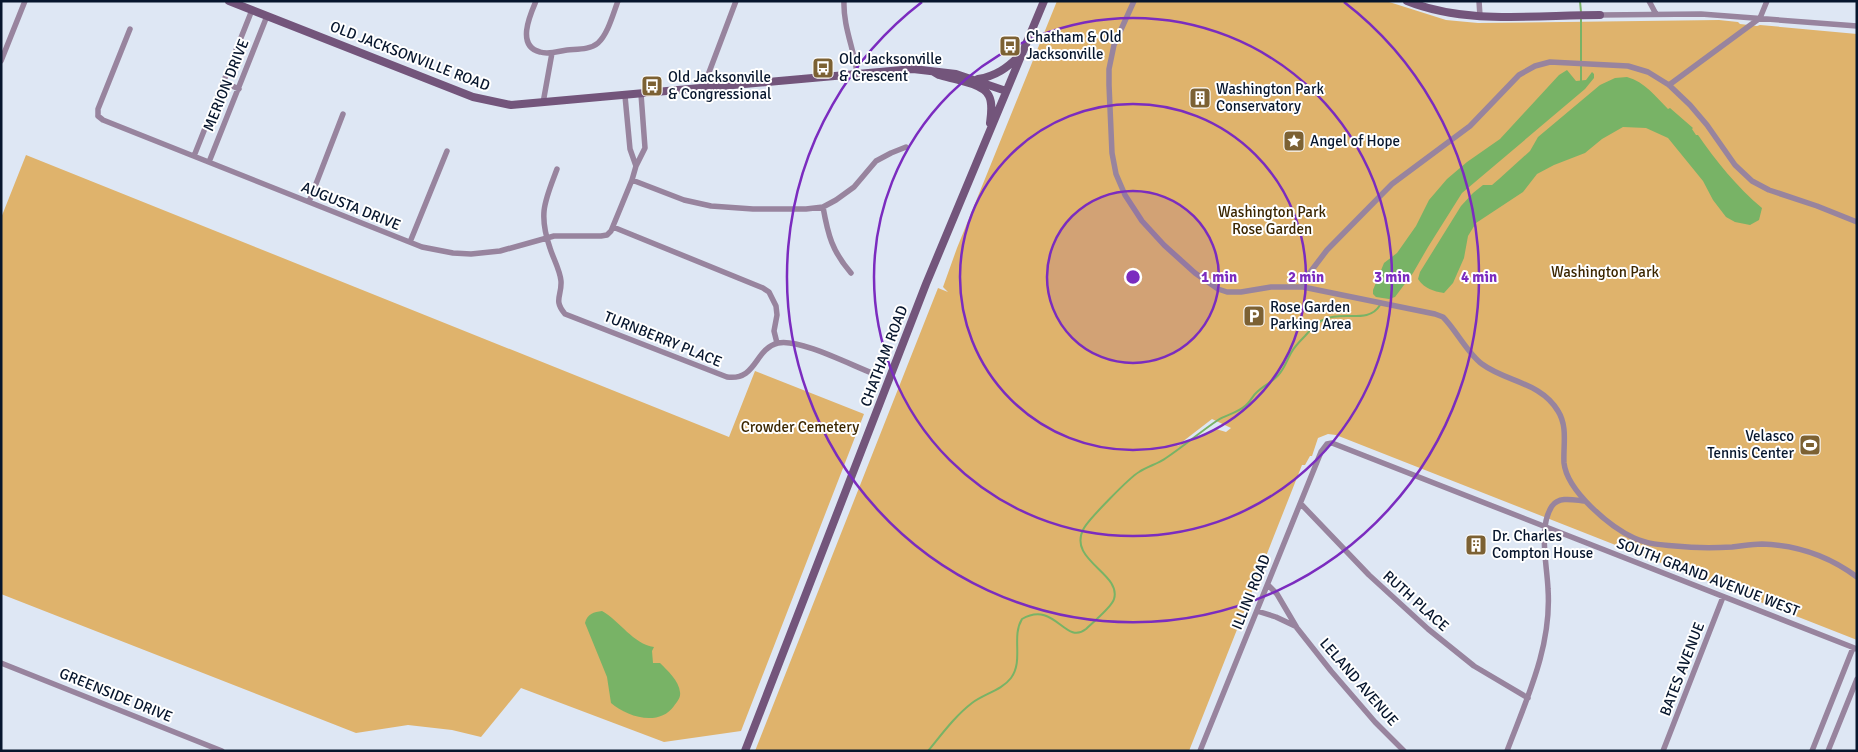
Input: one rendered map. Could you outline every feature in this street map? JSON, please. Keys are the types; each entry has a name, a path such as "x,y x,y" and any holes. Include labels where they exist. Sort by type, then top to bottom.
{"street":[{"path":"1,61 3,49 25,1"},
{"name":"OLD JACKSONVILLE ROAD","path":"229,1 473,97 512,105 913,69 946,71 975,79 1006,91"},
{"path":"536,1 527,26 528,42 532,48 540,52 552,53 594,46 598,43 603,37 618,1"},
{"path":"709,88 708,76 736,1"},
{"path":"844,1 846,28 857,73"},
{"name":"CHATHAM ROAD","path":"745,751 926,284 1044,1"},
{"path":"1134,1 1114,44 1109,69 1108,85 1112,153 1116,174 1125,195 1142,221 1164,245 1195,273 1218,289 1227,292 1241,292 1270,287 1303,287 1443,317 1479,362 1492,370 1532,386 1551,401 1558,412 1564,429 1564,464 1574,488 1584,501 1621,531 1642,541 1687,547 1761,544 1788,547 1827,558 1857,578"},
{"path":"1407,1 1441,12 1480,16 1701,14 1857,26"},
{"path":"1479,1 1480,16"},
{"path":"1649,1 1656,14"},
{"path":"1669,85 1760,18 1768,1"},
{"name":"MERION DRIVE","path":"194,156 252,10"},
{"name":"MERION DRIVE","path":"209,162 267,16"},
{"name":"AUGUSTA DRIVE","path":"130,29 95,117 410,242 436,250 471,254 500,251 547,238 566,235 607,235 613,227"},
{"path":"975,79 997,74 1022,52"},
{"path":"543,103 552,53"},
{"path":"1303,287 1308,275 1317,262 1378,197 1392,184 1470,126 1519,75 1542,64 1576,63 1634,67 1648,72 1669,85 1701,117 1735,165 1752,180 1769,190 1857,222"},
{"path":"931,70 939,75 975,85 986,92 990,99 990,131"},
{"path":"223,82 238,89"},
{"path":"641,94 645,148 636,166 613,227 763,288 769,292 776,306 777,315 774,331 777,343 801,344 872,373"},
{"path":"625,96 630,149 636,166"},
{"path":"309,202 343,114"},
{"path":"632,180 684,200 711,206 761,209 823,207 846,194 876,162 906,147"},
{"path":"410,242 446,151"},
{"name":"TURNBERRY PLACE","path":"557,169 544,203 543,214 547,238 561,280 559,305 565,314 727,377 736,378 744,375 752,369 765,350 777,343"},
{"path":"823,207 828,235 833,249 851,273"},
{"name":"ILLINI ROAD","path":"1200,751 1321,452 1327,444"},
{"name":"SOUTH GRAND AVENUE WEST","path":"1327,444 1341,445 1855,648"},
{"path":"1507,751 1528,698 1542,654 1548,615 1544,526 1553,504 1567,499 1584,501"},
{"name":"RUTH PLACE","path":"1301,504 1368,575 1428,629 1474,666 1528,698"},
{"name":"LELAND AVENUE","path":"1268,585 1277,594 1297,628 1354,699 1401,750"},
{"name":"BATES AVENUE","path":"1663,751 1723,597"},
{"path":"1257,611 1276,617 1297,628"},
{"path":"1812,751 1855,648"},
{"name":"GREENSIDE DRIVE","path":"1,663 222,751"},
{"path":"1828,751 1857,679"}],"green space":[{"name":"Washington Park","path":"1057,1 1386,1 1446,20 1478,23 1719,20 1757,26 1857,34 1857,640 1336,435 1328,434 1318,438 1312,456 1310,456 1305,465 1302,465 1189,751 755,751 938,288 948,292 943,287","holes":["1212,419 1231,428 1226,432 1216,429 1177,446"]},
{"name":"Crowder Cemetery","path":"26,155 729,437 755,371 864,414 741,731 664,742 521,688 481,737 452,730 408,725 356,733 1,594 1,218"}],"shaded area":[{"path":"1567,70 1576,81 1586,80 1592,72 1594,78 1585,89 1462,193 1413,273 1395,297 1389,299 1376,297 1373,294 1373,290 1384,263 1397,253 1416,226 1429,200 1447,179 1467,162 1500,139 1559,75"},
{"path":"1627,77 1639,82 1668,109 1670,108 1693,128 1696,135 1698,135 1727,173 1762,208 1759,220 1750,225 1735,222 1726,217 1713,200 1703,181 1668,138 1646,128 1623,127 1602,139 1585,153 1537,174 1523,192 1476,223 1468,236 1464,258 1453,283 1444,293 1423,285 1418,279 1420,272 1461,206 1473,193 1483,185 1492,185 1530,151 1538,137 1600,85 1615,78"},
{"path":"602,611 640,642 654,647 652,651 653,663 660,663 669,672 680,692 678,700 668,712 652,718 643,718 625,712 611,703 607,677 585,623 587,617 591,614"}],"waterway":[{"path":"1580,1 1581,12"},
{"path":"1581,16 1581,82"},
{"path":"928,751 966,708 1003,686 1011,678 1017,664 1017,633 1022,619 1033,615 1043,615 1072,632 1079,633 1086,629 1113,602 1114,590 1110,581 1088,558 1082,549 1080,539 1084,528 1101,507 1139,472 1163,460 1218,420 1247,405 1257,392 1278,376 1295,346 1319,322 1332,317 1363,316 1375,311 1380,305"}],"place":[{"name":"Chatham & Old Jacksonville","path":"1010,46"},
{"name":"Old Jacksonville & Crescent","path":"823,68"},
{"name":"Old Jacksonville & Congressional","path":"652,86"},
{"name":"Washington Park Conservatory","path":"1200,98"},
{"name":"Angel of Hope","path":"1294,141"},
{"name":"Rose Garden Parking Area","path":"1254,316"},
{"name":"Velasco Tennis Center","path":"1810,445"},
{"name":"Dr. Charles Compton House","path":"1476,545"}],"park label":[{"name":"Washington Park Rose Garden","path":"1272,220"}]}
